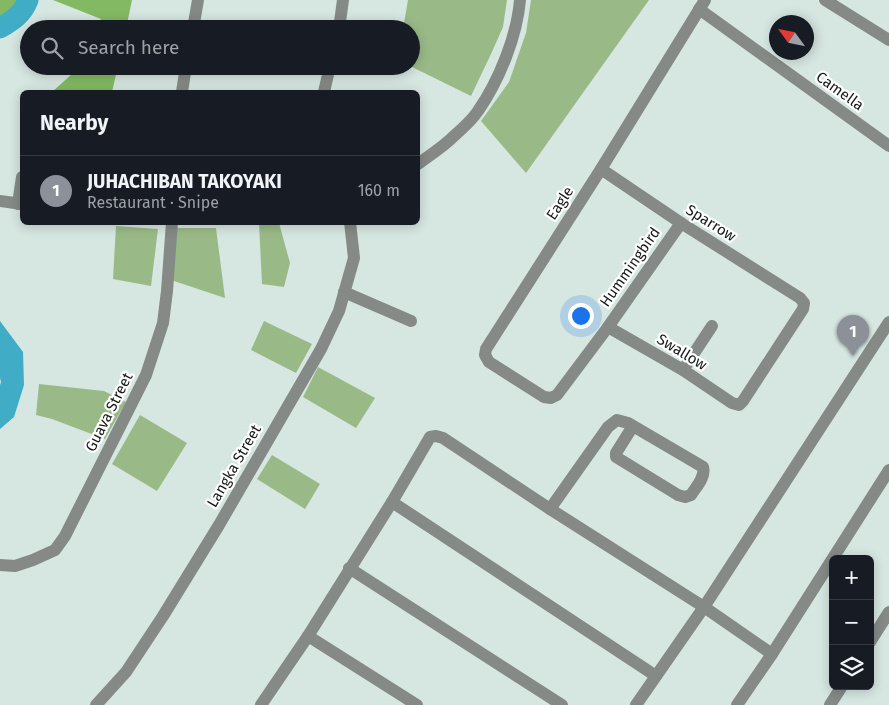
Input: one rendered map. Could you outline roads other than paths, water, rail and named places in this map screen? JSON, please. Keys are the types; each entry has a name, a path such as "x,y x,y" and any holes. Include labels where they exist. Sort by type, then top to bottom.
{"street":[{"path":"195,20 198,0"},
{"path":"340,20 343,0"},
{"path":"420,162 454,137 477,112 491,88 508,50 519,15 520,0"},
{"path":"825,0 889,40"},
{"name":"Camella","path":"702,4 889,146"},
{"name":"Eagle","path":"551,398 544,397 489,362 485,355 486,349 601,169 702,4"},
{"path":"182,90 185,75"},
{"path":"324,90 328,75"},
{"name":"Sparrow","path":"601,169 681,223 800,298 804,303 803,309 743,401 738,405"},
{"path":"0,201 20,204"},
{"name":"Hummingbird","path":"551,398 557,395 608,327 681,223"},
{"name":"Guava Street","path":"0,565 15,566 55,550 65,536 142,384 163,324 172,225"},
{"name":"Langka Street","path":"96,705 126,672 163,616 220,525 321,349 339,311 354,258 350,225"},
{"path":"344,292 411,321"},
{"path":"636,705 704,607 889,322"},
{"path":"683,370 712,326"},
{"name":"Swallow","path":"608,327 683,370 732,403 738,405"},
{"path":"550,509 610,424 617,420 628,423 703,467 702,477 691,495 678,494 616,457 616,453 633,426"},
{"path":"267,703 349,568 392,502 430,437 436,436 443,438 704,607 772,654"},
{"path":"737,705 772,654 889,470"},
{"path":"392,502 656,676"},
{"path":"349,568 562,705"},
{"path":"874,636 889,612"},
{"path":"308,636 417,705"},
{"path":"830,705 839,690"}],"water":[{"path":"0,321 23,352 24,385 14,417 0,429 1,382"}],"waterway":[{"path":"0,28 13,20 28,0"}],"place":[{"name":"JUHACHIBAN TAKOYAKI","path":"853,356"}]}
